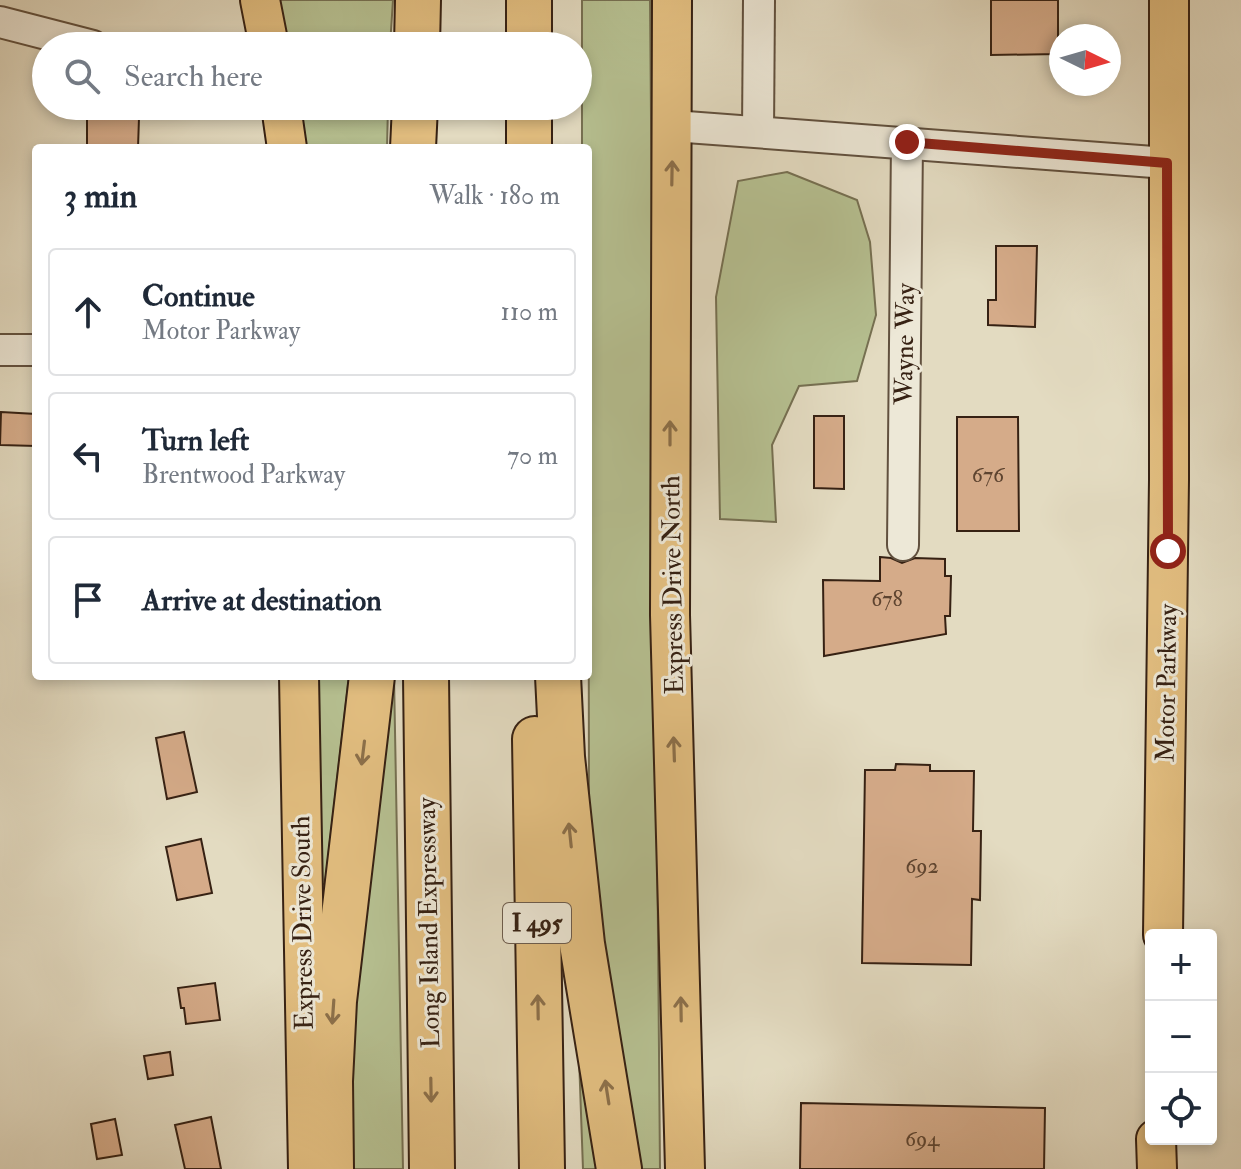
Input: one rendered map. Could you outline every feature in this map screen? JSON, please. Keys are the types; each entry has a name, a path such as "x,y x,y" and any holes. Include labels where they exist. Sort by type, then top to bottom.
{"highway":[{"path":"419,32 420,0"},
{"path":"529,0 529,32"},
{"path":"413,144 414,120"},
{"path":"422,120 422,144"},
{"path":"529,120 529,144"},
{"path":"331,1169 330,1081 334,1001 372,680"},
{"name":"Long Island Expressway","path":"426,680 432,1169"},
{"name":"I 495","path":"534,680 542,1169"},
{"path":"558,680 562,757 582,944 619,1169"}],"main road":[{"path":"260,0 266,32"},
{"name":"Express Drive North","path":"672,0 670,615 685,1169"},
{"name":"Motor Parkway","path":"1163,929 1169,451 1169,0"},
{"path":"283,120 286,144"},
{"name":"Express Drive South","path":"299,680 308,1169"},
{"path":"1156,1145 1157,1169"}],"street":[{"path":"758,132 759,0"},
{"path":"0,22 39,32"},
{"path":"673,126 1167,163"},
{"name":"Wayne Way","path":"903,545 907,142"},
{"path":"0,350 32,350"}],"green space":[{"path":"271,0 393,0 391,32 277,32"},
{"path":"582,0 650,0 660,1169 637,1169 599,928 589,813 589,680 592,680 592,144 582,144 582,120 592,120 592,32 582,32"},
{"path":"293,120 388,120 387,144 296,144"},
{"path":"787,172 857,200 870,242 876,315 857,381 799,386 772,445 776,522 720,519 716,297 738,181"},
{"path":"310,680 349,680 325,884 312,884"},
{"path":"388,680 394,680 403,1169 339,1169"},
{"path":"576,973 608,1169 583,1169"}],"building":[{"path":"991,0 1058,0 1058,24 1049,24 1049,54 991,55"},
{"path":"87,120 139,120 138,144 87,144"},
{"path":"996,246 1037,246 1035,327 988,325 988,300 996,300"},
{"path":"1,412 32,414 32,446 0,445"},
{"path":"814,416 844,416 844,489 814,488"},
{"path":"957,417 1018,417 1019,531 957,531"},
{"path":"880,557 902,563 915,558 945,559 945,576 951,576 950,616 945,616 946,634 824,656 823,580 880,581"},
{"path":"184,732 197,792 167,799 156,738"},
{"path":"896,764 930,765 930,771 974,771 973,831 981,831 980,900 972,899 971,965 862,963 865,770 895,770"},
{"path":"201,839 212,893 177,900 166,847"},
{"path":"215,983 220,1020 186,1024 178,988"},
{"path":"170,1052 173,1075 148,1079 144,1056"},
{"path":"801,1103 1045,1108 1044,1169 800,1169"},
{"path":"211,1117 221,1169 185,1169 175,1125"},
{"path":"115,1119 122,1155 97,1159 91,1124"}],"route":[{"path":"907,142 1167,163 1168,551"}]}
